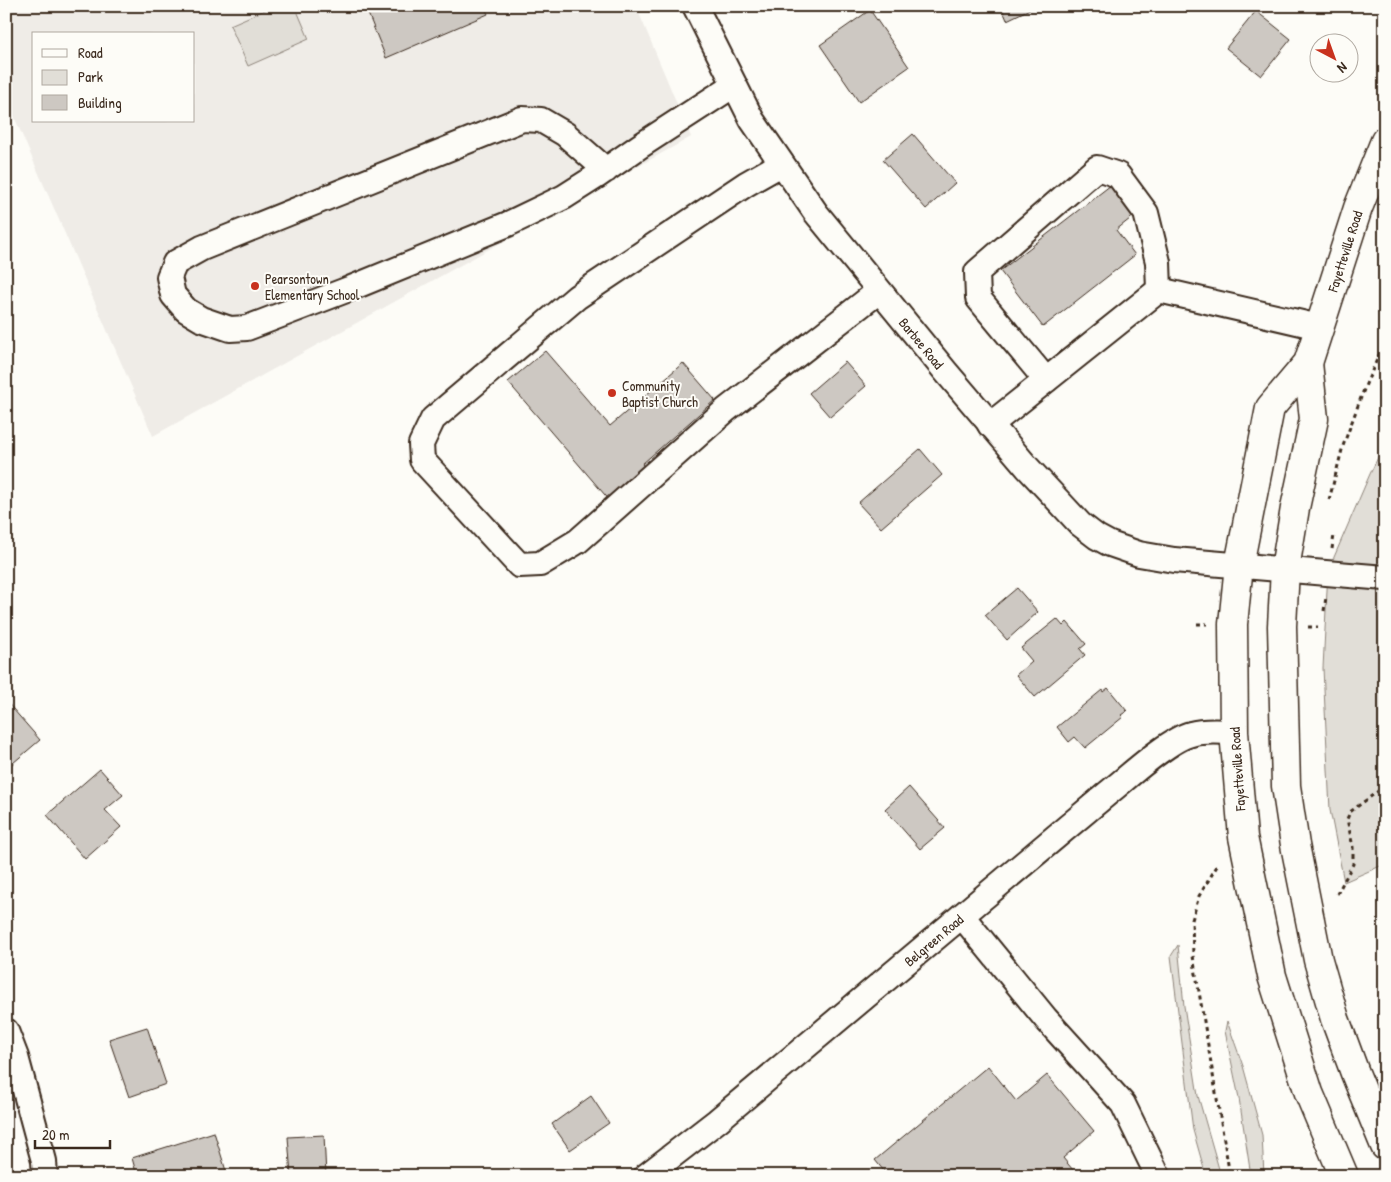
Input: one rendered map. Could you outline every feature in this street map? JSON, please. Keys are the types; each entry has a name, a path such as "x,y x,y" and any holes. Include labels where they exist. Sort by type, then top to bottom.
{"main road":[{"name":"Fayetteville Road","path":"1385,141 1358,208 1308,363 1314,420 1295,508 1285,569 1282,626 1286,786 1295,845 1318,960 1335,1019 1385,1146"},
{"name":"Fayetteville Road","path":"1308,363 1270,408 1239,565 1233,624 1234,732 1243,837 1272,976 1309,1093 1344,1176"}],"street":[{"name":"Barbee Road","path":"695,6 752,120 816,213 990,424 1066,510 1097,537 1110,544 1139,554 1174,560 1385,578"},
{"path":"606,170 565,134 541,120 522,119 202,248 175,263 169,277 173,295 186,310 201,319 230,329 247,328 349,289 508,224 564,197 606,170 687,115 734,85"},
{"path":"781,164 746,184 577,297 433,419 420,444 422,460 519,565 540,564 578,540 726,410 879,291"},
{"path":"1046,380 978,298 977,272 1097,168 1118,175 1146,213 1158,262 1158,290"},
{"path":"1158,290 1319,327"},
{"path":"990,424 1158,290"},
{"name":"Belgreen Road","path":"646,1176 718,1121 1108,793 1173,743 1190,734 1234,732"},
{"path":"962,916 1046,1019 1123,1104 1158,1176"},
{"path":"6,1031 16,1057 44,1161 46,1176"}],"path":[{"path":"1330,500 1343,446 1366,384 1385,342"},
{"path":"1337,894 1352,864 1353,847 1347,819 1350,812 1385,786"},
{"path":"1216,866 1199,896 1192,920 1193,956 1230,1176"}],"shaded area":[{"name":"Pearsontown Elementary School","path":"6,6 636,6 691,137 153,436 6,98"}],"green space":[{"path":"274,6 295,6 309,39 248,66 230,25"},
{"path":"1385,443 1385,864 1344,882 1330,810 1323,668 1328,571"},
{"path":"1178,945 1184,1006 1198,1096 1221,1176 1206,1176 1193,1130 1171,956"},
{"path":"1227,1021 1243,1066 1262,1135 1264,1176 1251,1176 1239,1098 1225,1031"}],"building":[{"path":"365,6 484,6 488,14 386,58"},
{"path":"1001,6 1036,6 1007,20"},
{"path":"870,10 909,67 859,102 820,45"},
{"path":"1256,11 1291,39 1261,76 1226,48"},
{"path":"913,134 955,183 926,209 883,160"},
{"path":"1111,185 1135,215 1116,230 1135,255 1043,327 1000,271"},
{"path":"545,351 610,426 683,363 715,400 642,464 648,471 611,502 508,382"},
{"path":"845,362 866,386 830,417 809,393"},
{"path":"920,449 942,475 881,528 858,503"},
{"path":"1017,588 1038,612 1007,640 985,615"},
{"path":"1057,619 1063,626 1067,622 1086,644 1080,649 1085,655 1035,697 1016,675 1032,661 1021,648"},
{"path":"1108,688 1127,711 1121,715 1123,717 1085,748 1075,737 1069,742 1057,727 1102,690 1103,692"},
{"path":"6,701 40,740 6,769"},
{"path":"100,769 123,795 105,810 121,827 85,859 47,815"},
{"path":"909,787 945,828 920,849 885,809"},
{"path":"147,1027 166,1084 129,1097 109,1039"},
{"path":"988,1066 1016,1101 1047,1075 1094,1131 1063,1158 1078,1176 888,1176 875,1160"},
{"path":"591,1096 609,1123 570,1150 552,1124"},
{"path":"214,1132 226,1171 211,1176 137,1176 132,1158"},
{"path":"324,1135 326,1176 291,1176 288,1137"}],"place":[{"name":"Pearsontown Elementary School","path":"255,286"},
{"name":"Community Baptist Church","path":"612,393"}]}
